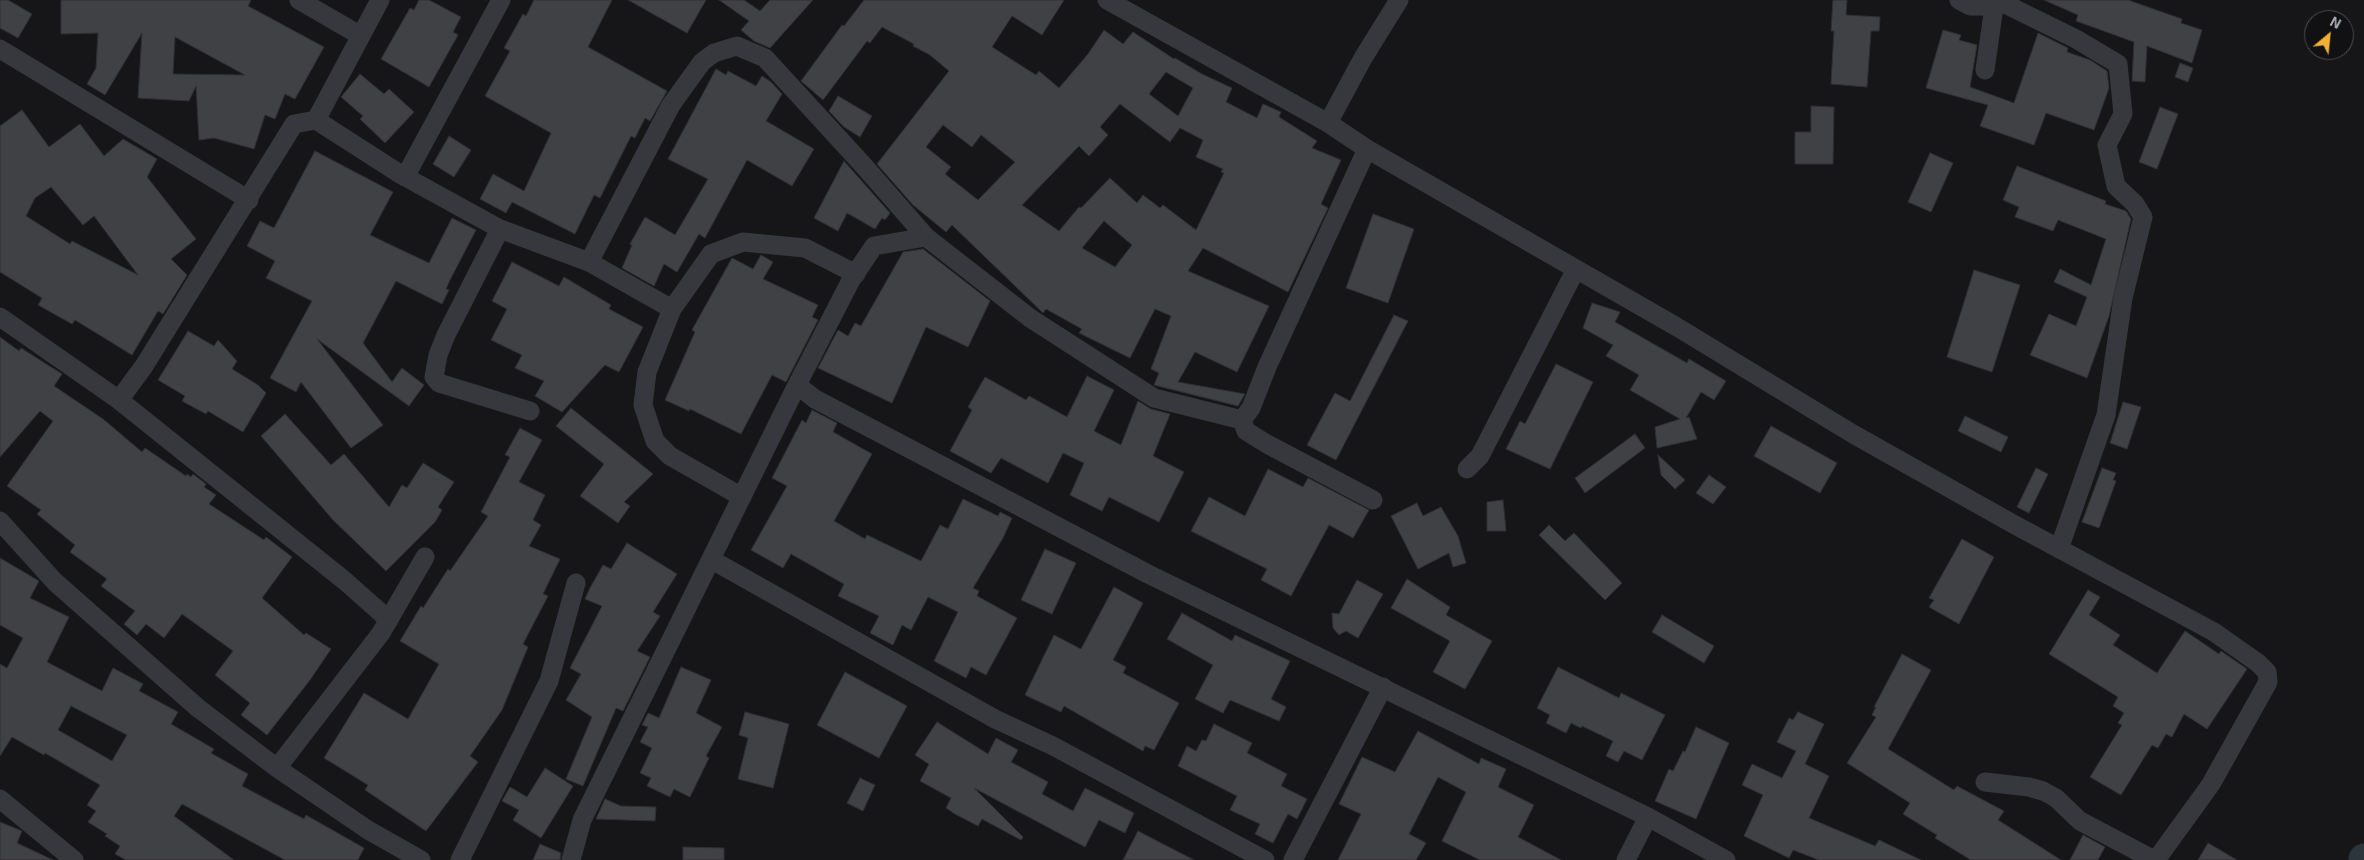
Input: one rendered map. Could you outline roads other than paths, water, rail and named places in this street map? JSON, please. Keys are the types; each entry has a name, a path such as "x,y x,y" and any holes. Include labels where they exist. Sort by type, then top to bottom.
{"street":[{"path":"299,0 361,36"},
{"path":"316,120 380,0"},
{"path":"405,177 501,0"},
{"path":"1107,0 1328,123 1367,149 1576,269 1853,434 2214,632 2258,663 2269,676 2211,784 2155,860 2080,821 2056,798 2043,791 2029,787 1985,782"},
{"path":"1328,123 1363,58 1399,0"},
{"path":"1959,0 1970,6 1983,6 1996,0"},
{"path":"1985,70 1996,0"},
{"path":"1996,0 2076,39 2118,64 2123,114 2107,146 2116,186 2135,204 2143,217 2123,298 2106,415 2060,549"},
{"path":"589,262 671,105 702,62 714,53 736,46 765,58 926,237 1030,318 1154,398 1242,420"},
{"path":"0,49 249,200"},
{"path":"119,400 144,366 249,200 294,124 316,120 405,177 500,229 589,262 672,309"},
{"path":"1242,420 1251,408 1267,367 1367,149"},
{"path":"500,229 446,334 438,355 434,377 439,383 530,412"},
{"path":"571,860 582,820 798,385 856,274 874,246 926,237"},
{"path":"742,497 670,456 655,441 642,405 647,372 672,309 711,254 743,242 805,248 856,274"},
{"path":"1467,469 1480,456 1576,269"},
{"path":"0,317 119,400 345,581 389,620"},
{"path":"798,385 815,399 1148,574 1648,817 1726,860"},
{"path":"1242,420 1246,431 1267,444 1373,500"},
{"path":"0,521 55,582 198,708 278,768 368,830 421,860"},
{"path":"278,768 381,633 425,557"},
{"path":"712,560 995,719 1053,746 1265,860"},
{"path":"460,860 549,681 576,583"},
{"path":"1293,860 1383,687"},
{"path":"0,799 74,860"},
{"path":"1626,860 1648,817"}]}
